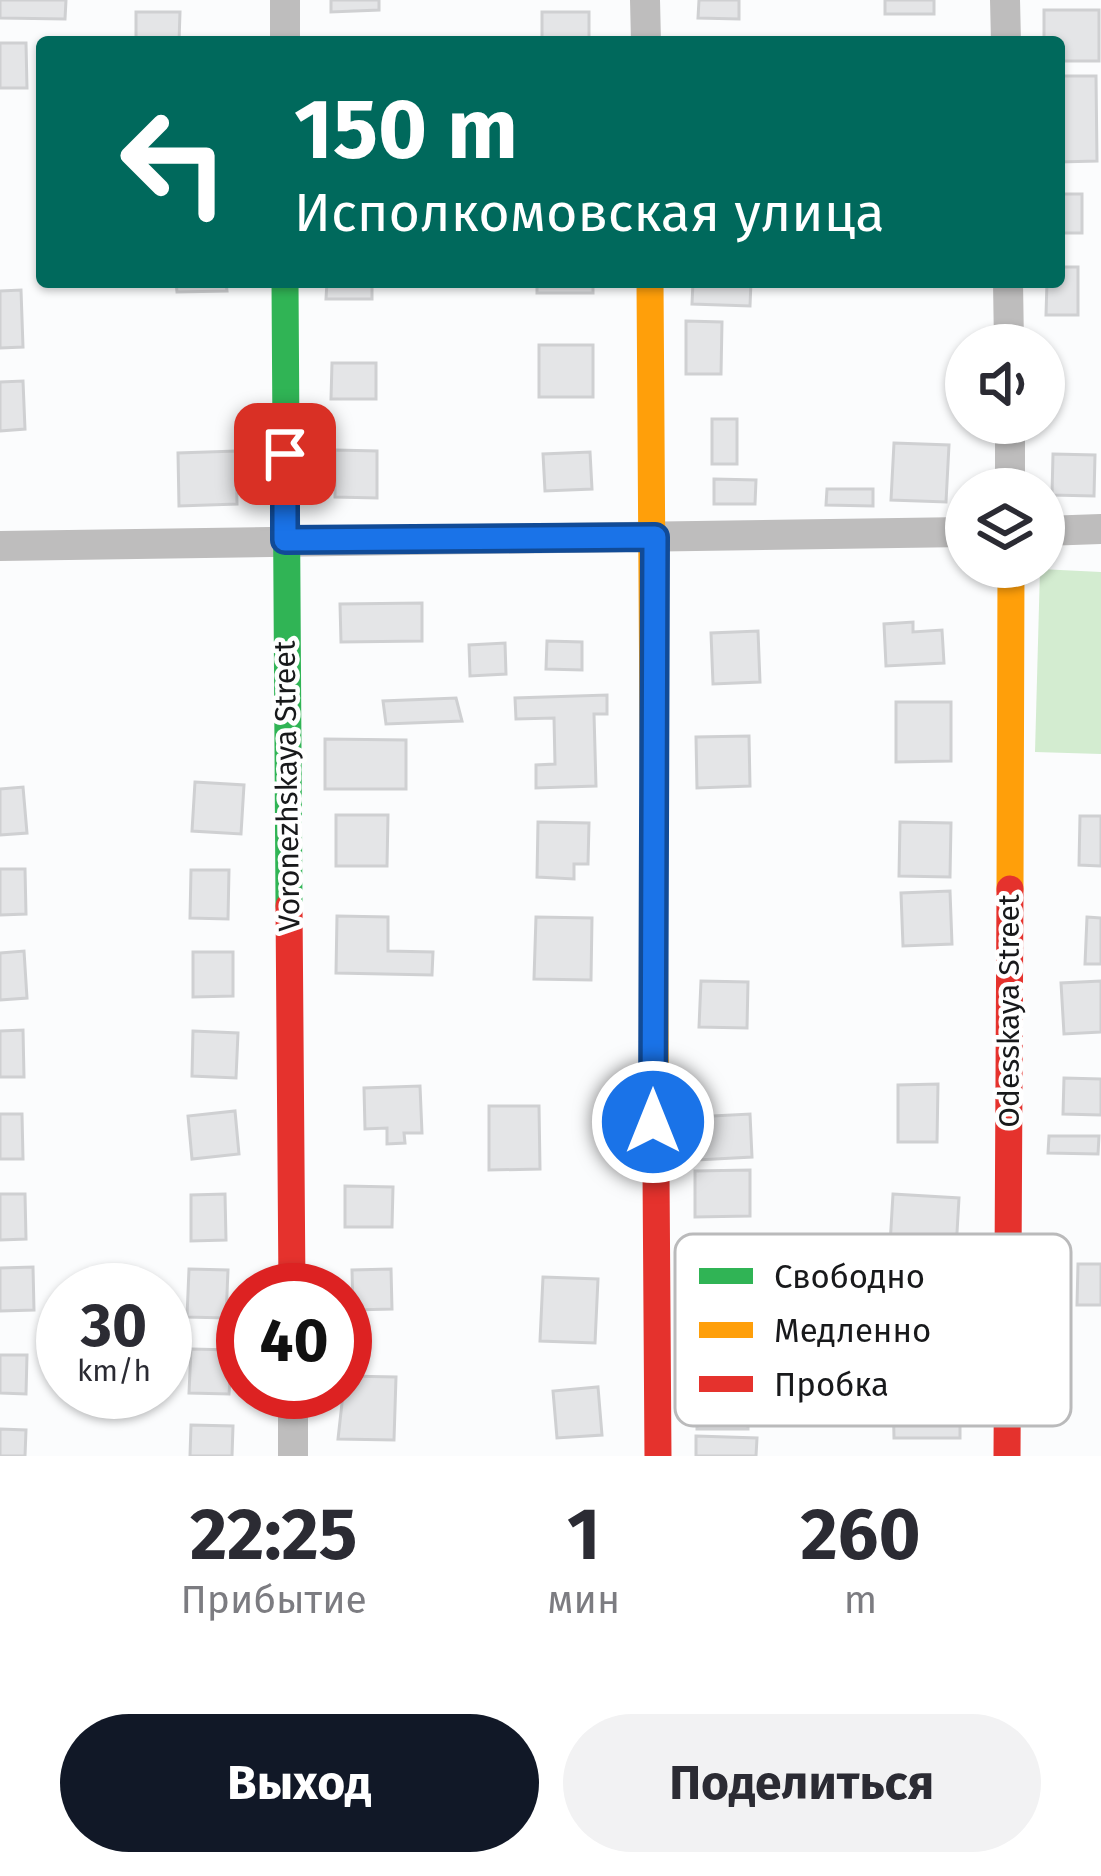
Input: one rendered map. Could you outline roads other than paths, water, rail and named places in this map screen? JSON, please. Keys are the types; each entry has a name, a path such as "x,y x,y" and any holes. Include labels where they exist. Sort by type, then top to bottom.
{"street":[{"path":"285,0 285,36"},
{"path":"645,0 646,36"},
{"path":"1005,0 1006,36"},
{"name":"Voronezhskaya Street","path":"285,288 292,1263"},
{"path":"650,288 658,1456"},
{"path":"1008,288 1009,324"},
{"path":"1065,530 1101,529"},
{"path":"0,546 945,532"},
{"name":"Odesskaya Street","path":"1008,1234 1011,588"},
{"path":"293,1419 293,1456"},
{"name":"Odesskaya Street","path":"1007,1426 1007,1456"}]}
